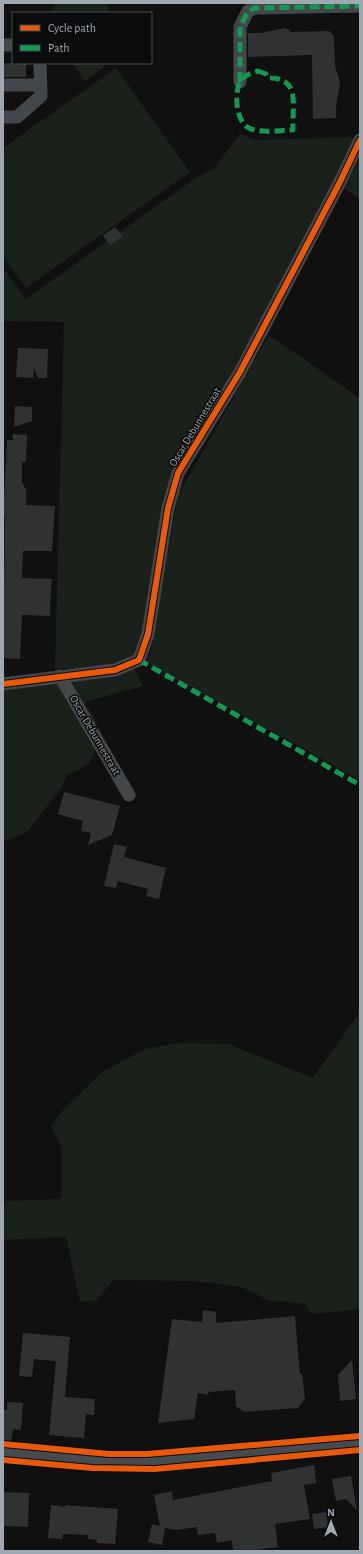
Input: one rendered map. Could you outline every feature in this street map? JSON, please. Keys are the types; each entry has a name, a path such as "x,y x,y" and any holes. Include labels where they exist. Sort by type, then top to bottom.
{"main road":[{"path":"3,1452 125,1462 171,1461 360,1443"}],"street":[{"path":"240,82 240,27 248,11 255,8 360,6"},
{"path":"3,117 17,117 40,96 40,64"},
{"path":"3,85 40,85"},
{"name":"Oscar Debunnestraat","path":"3,684 115,670 139,660 148,634 168,508 178,473 240,372 339,184 360,140"},
{"name":"Oscar Debunnestraat","path":"60,676 129,795"}],"shaded area":[{"path":"57,3 107,3 109,12 49,12"},
{"path":"73,64 107,64 85,82"},
{"path":"116,68 190,172 26,288 3,256 3,148"},
{"path":"240,134 256,140 353,137 355,142 255,332 173,473 143,638 135,655 129,660 109,665 85,668 55,669 64,322 3,321 3,268 26,299 194,179 214,168"},
{"path":"360,159 360,200 344,188"},
{"path":"269,335 360,398 360,780 146,662 151,650 178,495"},
{"path":"135,669 143,686 85,702 97,723 94,728 96,746 92,759 83,768 67,775 62,787 27,832 3,842 3,691"},
{"path":"360,1012 360,1309 311,1314 305,1304 268,1300 242,1287 193,1281 113,1280 97,1300 80,1302 66,1237 3,1240 3,1201 61,1199 61,1147 51,1126 63,1110 102,1072 145,1049 178,1043 228,1044 313,1078"}],"building":[{"path":"284,28 290,30 290,32 329,31 334,36 335,66 340,83 336,107 336,118 313,119 312,55 248,57 248,33 261,33"},
{"path":"3,63 26,64 26,77 3,77"},
{"path":"115,227 123,236 110,245 103,236"},
{"path":"18,348 48,349 47,378 38,378 34,368 33,378 16,377"},
{"path":"15,406 32,407 32,421 14,427"},
{"path":"13,434 27,435 26,462 22,462 22,482 26,490 26,505 55,506 52,551 23,551 22,578 52,579 50,616 22,615 20,659 3,658 5,517 3,517 7,440 13,440"},
{"path":"64,792 120,806 112,835 88,845 91,833 81,831 83,821 58,814"},
{"path":"114,844 127,847 124,857 166,868 159,899 146,896 148,889 118,881 116,888 104,886"},
{"path":"203,1310 216,1312 216,1323 295,1316 300,1374 302,1374 305,1399 298,1408 244,1412 236,1406 235,1390 208,1392 209,1395 198,1393 194,1419 158,1423 172,1319 202,1322"},
{"path":"23,1333 70,1337 65,1397 95,1399 94,1415 86,1414 84,1438 49,1435 56,1361 34,1359 32,1377 19,1376"},
{"path":"352,1360 356,1399 340,1401 338,1375"},
{"path":"7,1402 23,1403 21,1430 13,1429 11,1442 3,1441 3,1410 7,1410"},
{"path":"314,1465 316,1483 304,1485 310,1519 275,1524 278,1547 249,1551 233,1551 232,1540 217,1543 215,1533 198,1535 197,1527 176,1530 165,1528 162,1545 148,1542 152,1524 160,1526 154,1495 172,1491 173,1500 272,1481 271,1473"},
{"path":"351,1476 357,1510 346,1499 336,1501 332,1479"},
{"path":"3,1492 29,1493 28,1527 3,1526"},
{"path":"51,1505 118,1509 115,1544 97,1543 97,1540 88,1539 88,1535 63,1534 62,1539 48,1538"},
{"path":"326,1512 328,1527 314,1529 312,1514"}],"marked path":[{"path":"240,82 240,27 248,11 255,8 360,6"},
{"path":"258,71 266,74 268,78 279,79 286,82 290,87 293,102 293,130 259,131 249,128 241,120 237,107 238,87 240,82 246,76 258,71"},
{"path":"139,660 360,785"}],"cycle path":[{"path":"3,684 115,670 139,660 148,634 168,508 178,473 240,372 339,184 360,140"},
{"path":"3,1444 109,1454 147,1454 360,1436"},
{"path":"3,1460 92,1468 155,1469 360,1450"}]}
